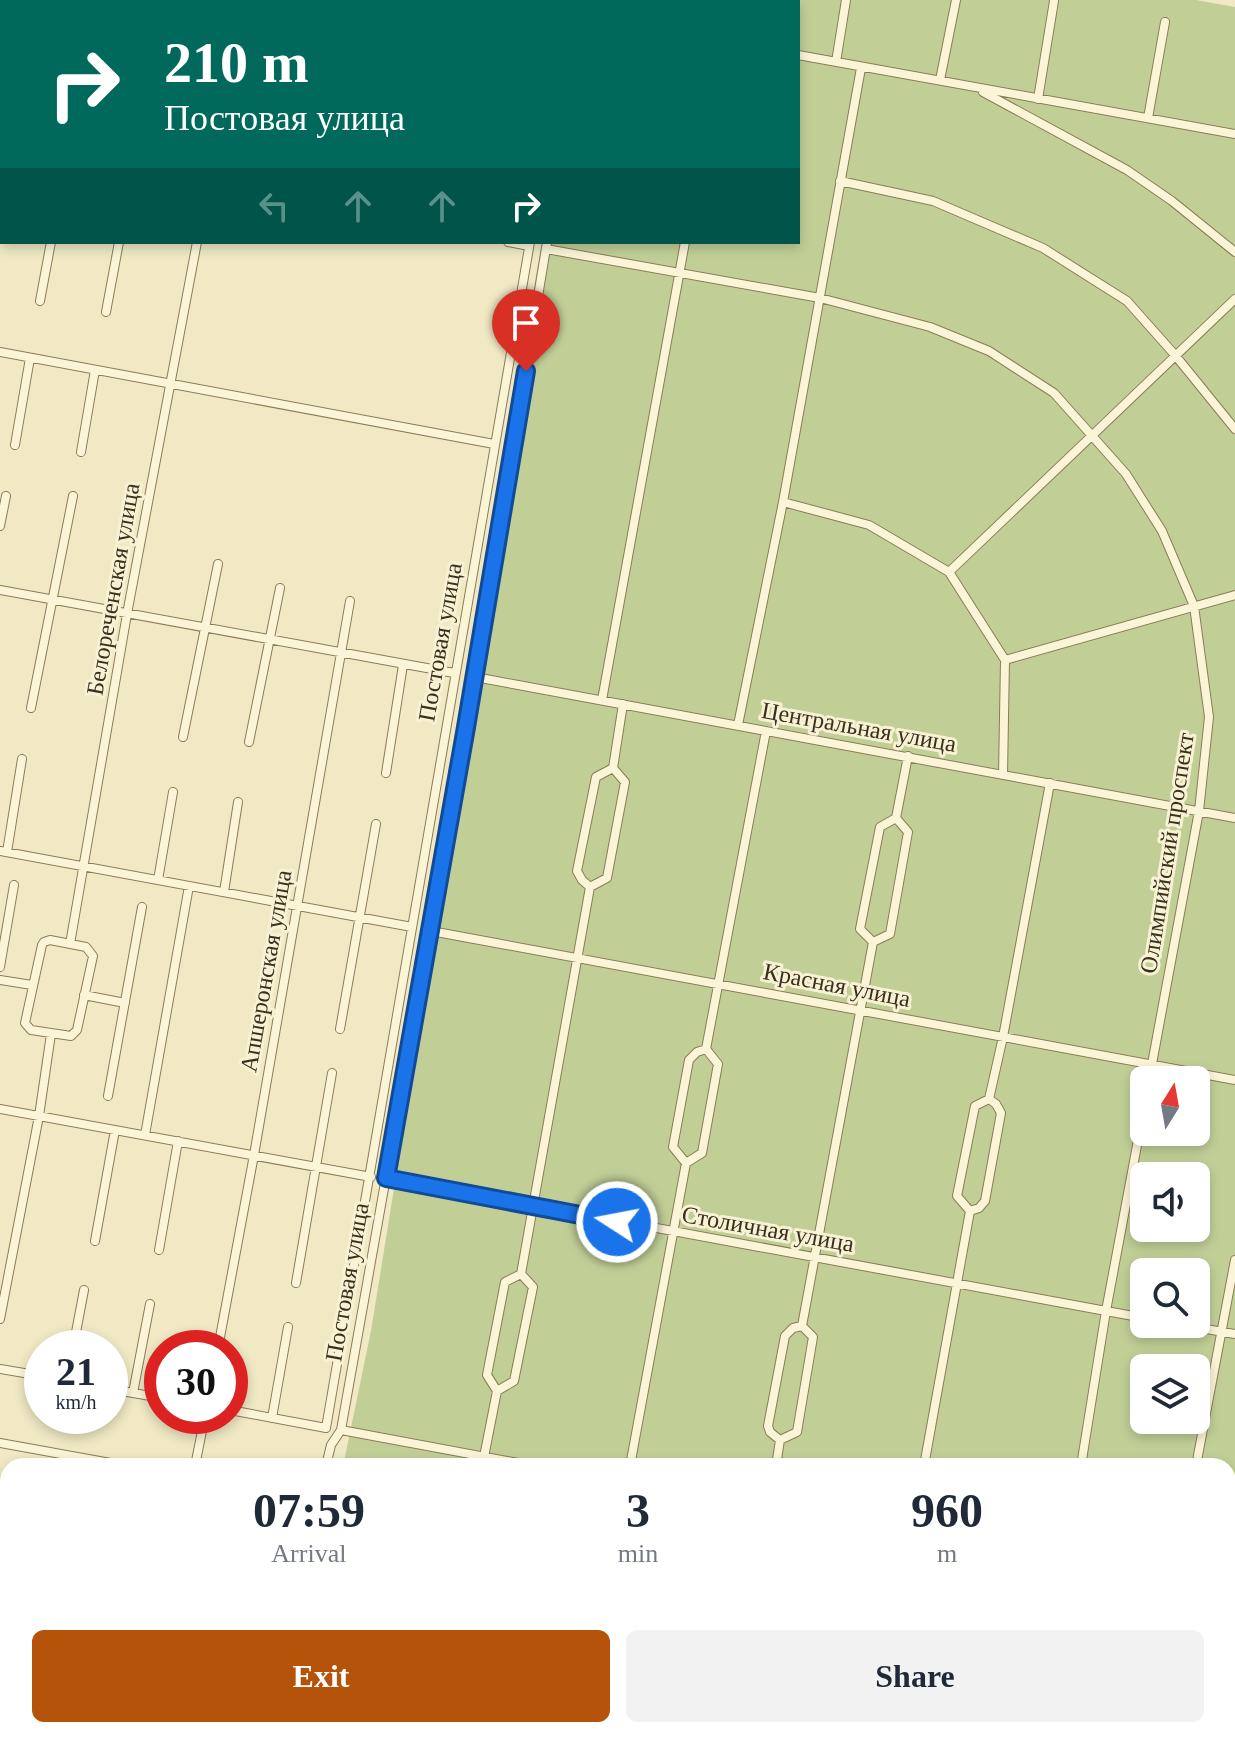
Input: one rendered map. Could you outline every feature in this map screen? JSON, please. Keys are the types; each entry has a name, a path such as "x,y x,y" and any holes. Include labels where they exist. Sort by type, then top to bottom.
{"street":[{"path":"836,62 846,0"},
{"path":"940,80 956,0"},
{"path":"1038,99 1054,1"},
{"path":"1148,118 1165,22"},
{"path":"800,55 1235,134"},
{"path":"738,725 783,502 861,68"},
{"path":"975,87 1127,170 1172,201 1235,252"},
{"path":"840,181 933,201 1043,248 1127,301 1235,429"},
{"path":"40,301 51,244"},
{"path":"106,312 119,244"},
{"name":"Белореченская улица","path":"70,944 127,614 197,244"},
{"name":"Постовая улица","path":"272,1418 326,1428 530,244"},
{"path":"602,700 685,244"},
{"name":"Олимпийский проспект","path":"547,246 679,274 820,298 930,327 989,351 1054,393 1126,474 1162,531 1194,606 1209,717 1199,811 1152,1064"},
{"name":"Постовая улица","path":"328,1458 331,1445 341,1430 431,931 547,246"},
{"path":"949,572 1235,299"},
{"path":"0,352 494,444"},
{"path":"15,445 30,358"},
{"path":"81,452 95,370"},
{"path":"0,526 6,496"},
{"path":"31,708 73,496"},
{"path":"783,502 869,525 949,572 1005,660 1003,775"},
{"path":"183,737 218,564"},
{"path":"249,742 280,588"},
{"path":"0,590 454,673"},
{"path":"1005,660 1235,595"},
{"name":"Апшеронская улица","path":"221,1330 350,601"},
{"path":"386,773 403,665"},
{"name":"Центральная улица","path":"475,677 1235,818"},
{"path":"590,887 607,878 625,782 613,768 623,704"},
{"path":"706,1049 766,731"},
{"path":"873,942 860,929 880,827 896,818 908,756"},
{"path":"22,759 3,851 412,927"},
{"path":"590,887 577,871 596,777 613,768"},
{"path":"989,1099 1050,783"},
{"path":"158,880 173,792"},
{"path":"224,892 238,802"},
{"path":"873,942 890,934 908,832 896,818"},
{"path":"340,1029 376,824"},
{"path":"0,967 14,885"},
{"path":"145,1135 189,886"},
{"path":"521,1274 590,887"},
{"path":"108,1096 142,907"},
{"name":"Красная улица","path":"431,931 720,982 1235,1080"},
{"path":"44,942 86,947 93,956 76,1032 68,1036 31,1030 25,1023 32,985 44,942"},
{"path":"802,1326 873,942"},
{"path":"0,980 32,985"},
{"path":"84,995 125,1003"},
{"path":"0,1319 39,1116 51,1034"},
{"path":"686,1163 673,1147 689,1060 706,1049"},
{"path":"632,1458 686,1163 702,1153 718,1064 706,1049"},
{"path":"296,1283 332,1073"},
{"path":"970,1211 979,1208 985,1201 1001,1113 989,1099"},
{"path":"970,1211 957,1196 975,1106 989,1099"},
{"path":"0,1109 371,1177"},
{"path":"95,1241 115,1130"},
{"path":"159,1250 178,1141"},
{"path":"1082,1458 1137,1146"},
{"name":"Столичная улица","path":"386,1178 1130,1315"},
{"path":"925,1458 970,1211"},
{"path":"1197,1458 1235,1260"},
{"path":"497,1391 514,1381 533,1287 521,1274"},
{"path":"484,1457 497,1391 487,1375 505,1282 521,1274"},
{"path":"76,1330 84,1290"},
{"path":"133,1393 150,1304"},
{"path":"780,1440 797,1432 813,1337 802,1326"},
{"path":"780,1440 768,1426 785,1336 793,1328 802,1326"},
{"path":"248,1413 272,1418 288,1327"},
{"path":"1210,1330 1235,1334"},
{"path":"0,1369 24,1373"},
{"path":"128,1392 144,1395"},
{"path":"341,1430 490,1458"},
{"path":"197,1458 201,1434"},
{"path":"777,1458 780,1440"},
{"path":"0,1443 83,1458"}],"green space":[{"path":"800,0 1196,0 1235,7 1235,1458 345,1458 371,1331 473,699 465,676 542,244 800,244"}],"route":[{"path":"526,371 386,1178 617,1222"}]}
